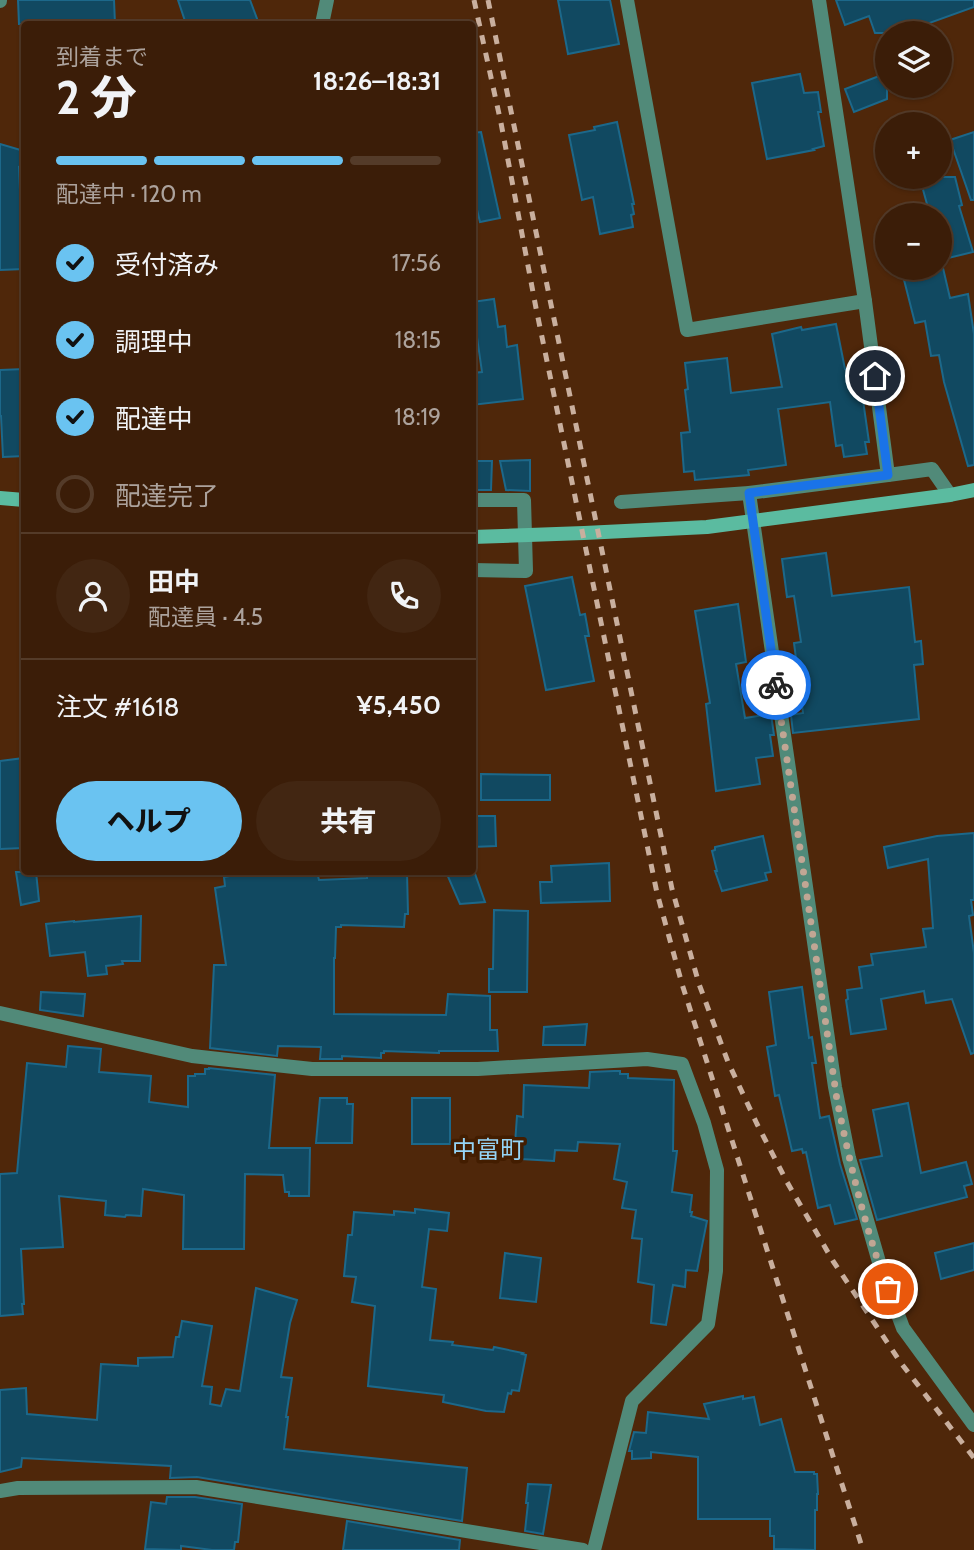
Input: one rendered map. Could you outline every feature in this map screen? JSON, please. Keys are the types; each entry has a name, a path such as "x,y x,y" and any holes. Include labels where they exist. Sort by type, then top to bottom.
{"street":[{"path":"323,21 327,0"},
{"path":"627,0 687,330 865,301"},
{"path":"819,0 865,301 888,475"},
{"path":"621,502 749,493 932,469 950,495"},
{"path":"476,537 706,527 911,501 974,490"},
{"path":"749,493 835,1087 849,1158 881,1269 904,1328 974,1425"},
{"path":"0,498 21,500"},
{"path":"476,500 524,500 526,571 476,570"},
{"path":"0,1013 192,1056 312,1069 478,1069 647,1059 682,1064 704,1123 717,1170 716,1271 708,1324 632,1401 594,1550"},
{"path":"0,1491 18,1488 196,1487 576,1549"}],"building":[{"path":"18,0 114,0 115,21 21,21 19,24"},
{"path":"178,0 250,0 258,21 185,21"},
{"path":"558,0 610,0 619,44 568,54"},
{"path":"836,0 974,0 974,7 935,21 875,21 875,33 869,16 845,25"},
{"path":"800,74 804,93 818,92 821,112 818,112 824,146 767,159 752,83"},
{"path":"875,78 875,98 887,99 854,112 845,89"},
{"path":"617,122 634,204 634,214 631,215 633,227 600,234 593,197 582,200 569,135"},
{"path":"481,132 500,218 480,222 476,206 476,133"},
{"path":"974,132 974,200 971,200 952,139"},
{"path":"0,144 21,150 21,269 0,270"},
{"path":"952,177 955,177 962,205 959,206 973,252 952,257 952,203 927,203 923,189 952,189"},
{"path":"904,280 946,280 950,298 968,294 974,334 974,465 968,466 939,355 931,356 925,321 915,323"},
{"path":"494,299 498,327 505,326 507,347 517,345 523,399 476,405 476,373 482,372 476,330 476,301"},
{"path":"836,324 851,387 861,386 869,442 865,442 867,454 844,457 842,445 836,446 830,402 778,409 786,465 748,470 749,475 695,480 694,471 684,472 681,433 690,432 685,363 727,358 731,393 782,387 772,334 801,327 802,330"},
{"path":"21,369 21,456 3,457 0,370"},
{"path":"530,460 530,491 506,490 500,461"},
{"path":"476,461 492,461 491,490 476,490"},
{"path":"826,553 832,596 909,587 915,642 921,641 923,664 914,665 919,719 793,733 791,715 803,713 794,643 801,642 794,596 787,597 782,559"},
{"path":"572,577 580,615 585,614 589,636 585,636 594,681 546,690 525,586"},
{"path":"738,604 746,662 736,664 745,718 771,714 773,756 756,758 760,784 716,791 706,704 710,703 695,611"},
{"path":"21,758 21,848 0,849 0,761"},
{"path":"481,774 550,775 550,800 481,800"},
{"path":"476,816 495,816 496,846 476,847"},
{"path":"974,833 974,900 971,900 973,915 969,916 974,953 974,1053 971,1054 952,999 926,1003 924,991 881,999 886,1029 851,1034 847,990 862,988 859,967 873,965 871,954 926,947 923,929 933,928 928,859 888,868 884,847 937,836"},
{"path":"763,836 771,872 765,873 767,880 722,891 712,851 715,847"},
{"path":"609,863 610,901 541,903 540,882 552,882 551,866"},
{"path":"16,872 21,872 21,875 36,875 39,901 21,905"},
{"path":"318,875 319,880 367,878 367,875 407,875 408,914 405,914 404,927 336,927 334,1014 446,1015 448,994 490,996 490,1030 497,1030 498,1051 384,1051 381,1058 342,1056 342,1059 320,1059 321,1047 278,1046 277,1056 210,1048 214,965 226,965 215,888 225,886 224,877"},
{"path":"447,875 475,875 485,902 460,904"},
{"path":"494,910 528,911 527,992 489,992 489,969 493,969"},
{"path":"141,916 140,961 122,961 123,964 106,966 107,974 88,976 85,952 50,956 46,924"},
{"path":"802,987 809,1038 812,1037 816,1063 812,1063 820,1118 829,1116 857,1219 835,1224 830,1205 818,1208 806,1152 803,1153 802,1149 792,1151 779,1095 775,1096 767,1047 776,1045 769,992"},
{"path":"41,992 85,994 83,1016 40,1010"},
{"path":"587,1024 585,1045 543,1045 544,1027"},
{"path":"68,1046 101,1049 99,1072 151,1076 149,1102 188,1107 188,1076 205,1074 205,1069 209,1068 275,1075 269,1148 310,1148 309,1196 289,1196 289,1192 285,1192 283,1175 245,1174 244,1249 183,1249 184,1195 143,1189 141,1216 125,1217 105,1215 106,1201 59,1196 63,1247 21,1249 23,1314 0,1316 0,1174 17,1173 27,1063 66,1067"},
{"path":"620,1071 620,1074 628,1074 628,1078 674,1080 673,1151 677,1151 672,1192 692,1195 691,1216 707,1221 697,1271 686,1270 685,1287 673,1285 666,1325 651,1323 654,1285 638,1282 642,1239 632,1238 636,1210 622,1208 627,1182 614,1179 620,1144 578,1142 577,1151 555,1150 554,1161 521,1159 521,1144 515,1144 517,1116 523,1117 524,1085 589,1088 590,1072"},
{"path":"320,1098 347,1098 347,1104 353,1104 352,1143 316,1143"},
{"path":"412,1098 450,1098 450,1144 412,1144"},
{"path":"908,1103 921,1173 966,1162 972,1184 964,1186 967,1197 877,1220 860,1160 882,1156 873,1110"},
{"path":"415,1209 449,1213 447,1231 429,1229 422,1287 436,1289 430,1340 493,1350 494,1347 526,1355 519,1391 512,1390 511,1394 508,1393 504,1412 443,1402 444,1395 368,1386 375,1306 352,1302 356,1277 344,1276 348,1235 352,1235 354,1212 394,1215 394,1211 415,1213"},
{"path":"974,1243 974,1270 941,1279 935,1253"},
{"path":"505,1253 541,1258 536,1302 500,1298"},
{"path":"256,1288 297,1300 290,1323 281,1377 292,1378 284,1449 467,1468 462,1521 197,1477 170,1478 171,1466 22,1458 21,1467 0,1472 0,1390 26,1388 27,1414 97,1420 101,1364 138,1366 138,1358 173,1357 182,1321 212,1326 202,1386 212,1387 210,1404 221,1406 226,1389 240,1391"},
{"path":"743,1396 743,1399 754,1397 760,1425 781,1419 795,1472 817,1474 815,1550 774,1549 774,1536 770,1536 770,1519 698,1519 698,1457 651,1452 651,1458 632,1459 632,1451 629,1451 634,1432 646,1433 648,1412 709,1419 704,1404"},
{"path":"528,1484 551,1485 543,1534 525,1531"},
{"path":"167,1497 195,1497 242,1504 238,1542 235,1542 234,1550 181,1546 181,1550 145,1549 151,1502 166,1504"},
{"path":"347,1521 460,1540 459,1550 343,1550"}],"railway":[{"path":"474,0 657,893 682,984 863,1550"},
{"path":"488,0 672,889 699,984 728,1062 787,1182 833,1261 901,1363 974,1458"}],"way so far":[{"path":"776,685 837,1100 849,1158 888,1289"}],"district":[{"name":"中富町","path":"488,1150"}],"route":[{"path":"776,685 749,493 888,475 875,376"}]}
